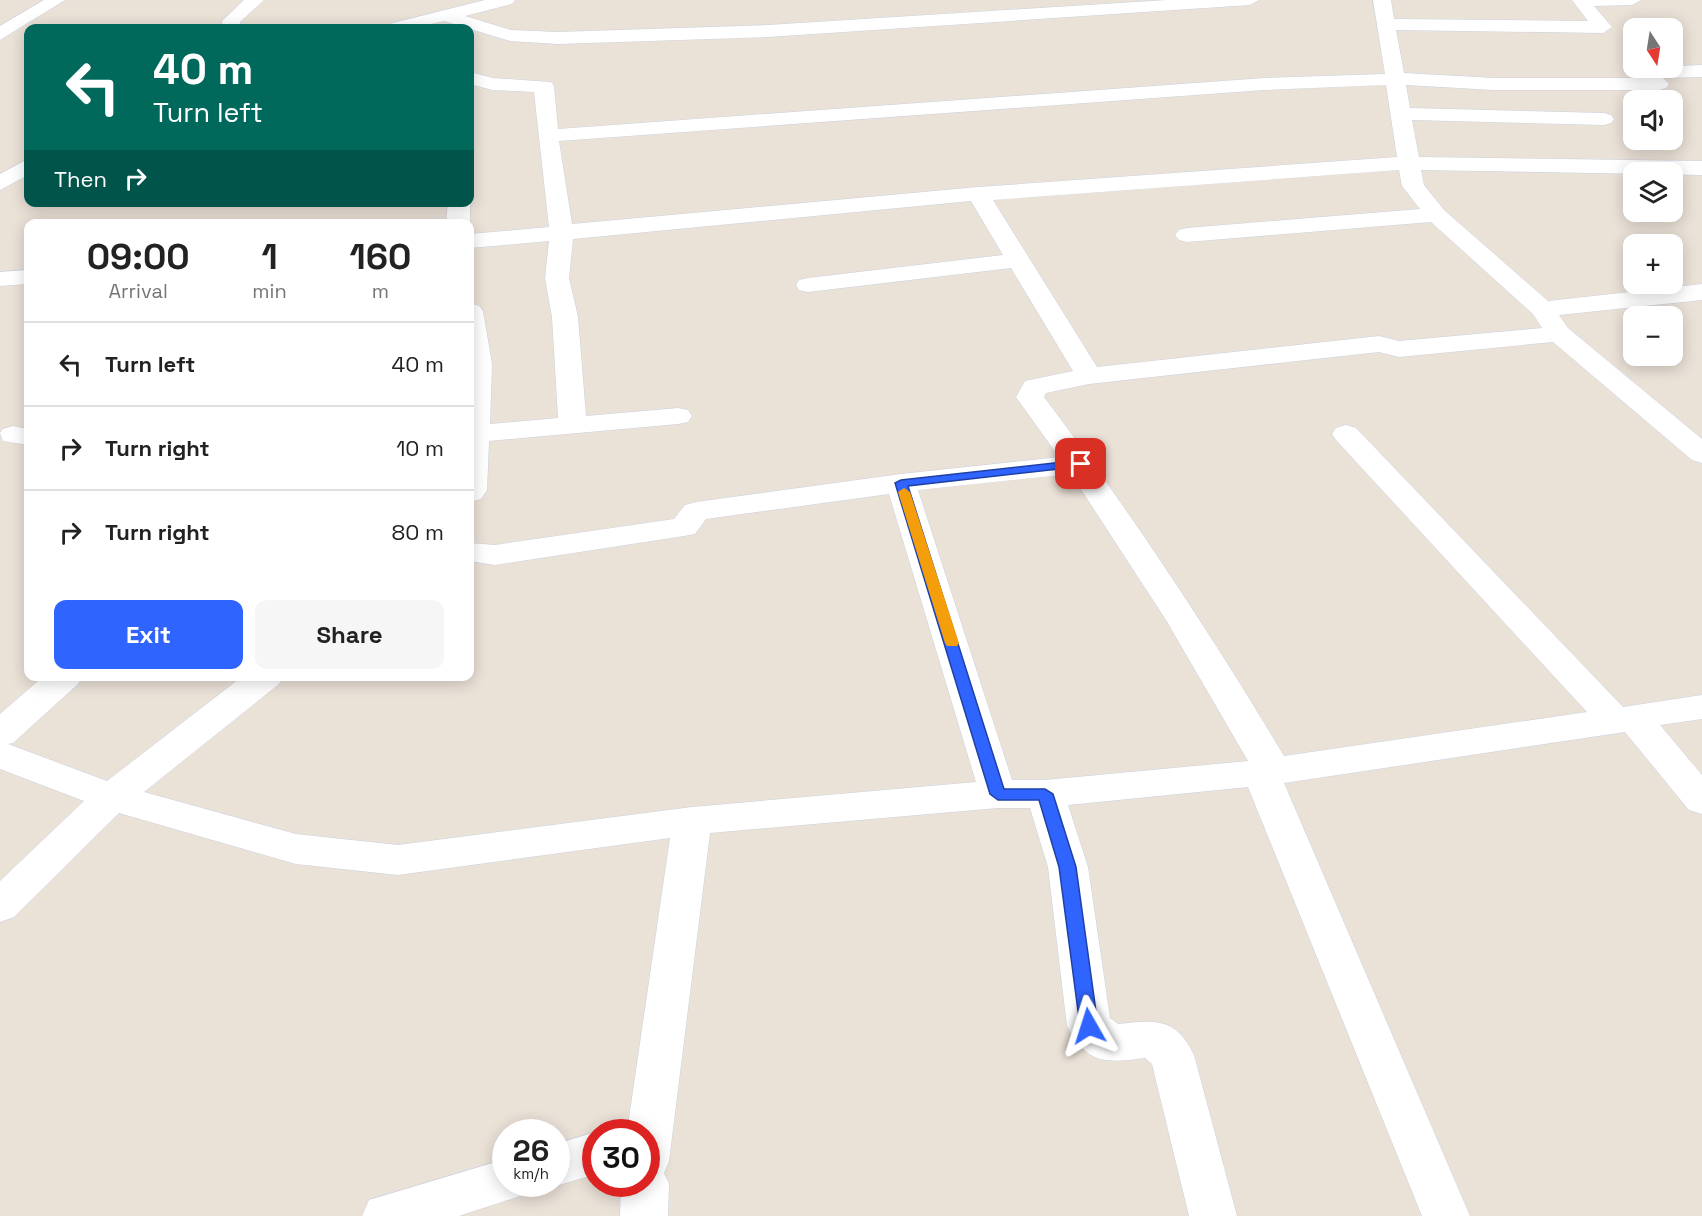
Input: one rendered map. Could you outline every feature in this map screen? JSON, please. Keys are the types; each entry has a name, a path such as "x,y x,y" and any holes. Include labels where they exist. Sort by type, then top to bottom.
{"street":[{"path":"4,29 56,0"},
{"path":"231,24 231,21 255,0"},
{"path":"410,24 506,0"},
{"path":"474,24 510,35 558,38 768,32 1251,0"},
{"path":"1382,0 1384,24 1403,114 1413,186 1436,215 1551,322 1702,454"},
{"path":"1384,24 1603,27 1580,1 1632,0"},
{"path":"443,15 473,24"},
{"path":"548,136 1098,95 1396,79 1494,84 1659,84 1645,72 1702,71"},
{"path":"474,82 484,91 544,86 548,136 562,232 557,278 565,317 573,426"},
{"path":"1403,114 1604,119"},
{"path":"474,241 978,194 1410,163 1702,168"},
{"path":"0,183 24,168"},
{"path":"978,194 1089,376"},
{"path":"1187,235 1436,215"},
{"path":"808,285 1019,260"},
{"path":"0,279 24,277"},
{"path":"1446,1216 1261,772 1267,759 1213,668 1081,464 1030,397 1035,387 1089,376 1379,344 1400,349 1702,292"},
{"path":"474,334 479,363 474,458"},
{"path":"477,434 678,416"},
{"path":"1346,434 1702,800"},
{"path":"474,552 495,555 684,528 696,511 901,483 1081,464"},
{"path":"901,483 998,794"},
{"path":"0,734 60,681"},
{"path":"0,906 112,797 261,681"},
{"path":"0,755 112,797 297,849 398,860 692,821 998,794 1045,794 1261,772 1702,707"},
{"path":"1045,794 1068,867 1089,1026 1110,1044 1154,1038 1172,1055 1214,1216"},
{"path":"651,1119 692,821"},
{"path":"386,1216 492,1184"},
{"path":"644,1216 645,1197"}],"slow traffic":[{"path":"904,492 952,643"}],"route":[{"path":"1081,464 901,483 998,794 1045,794 1068,867 1089,1026"}]}
